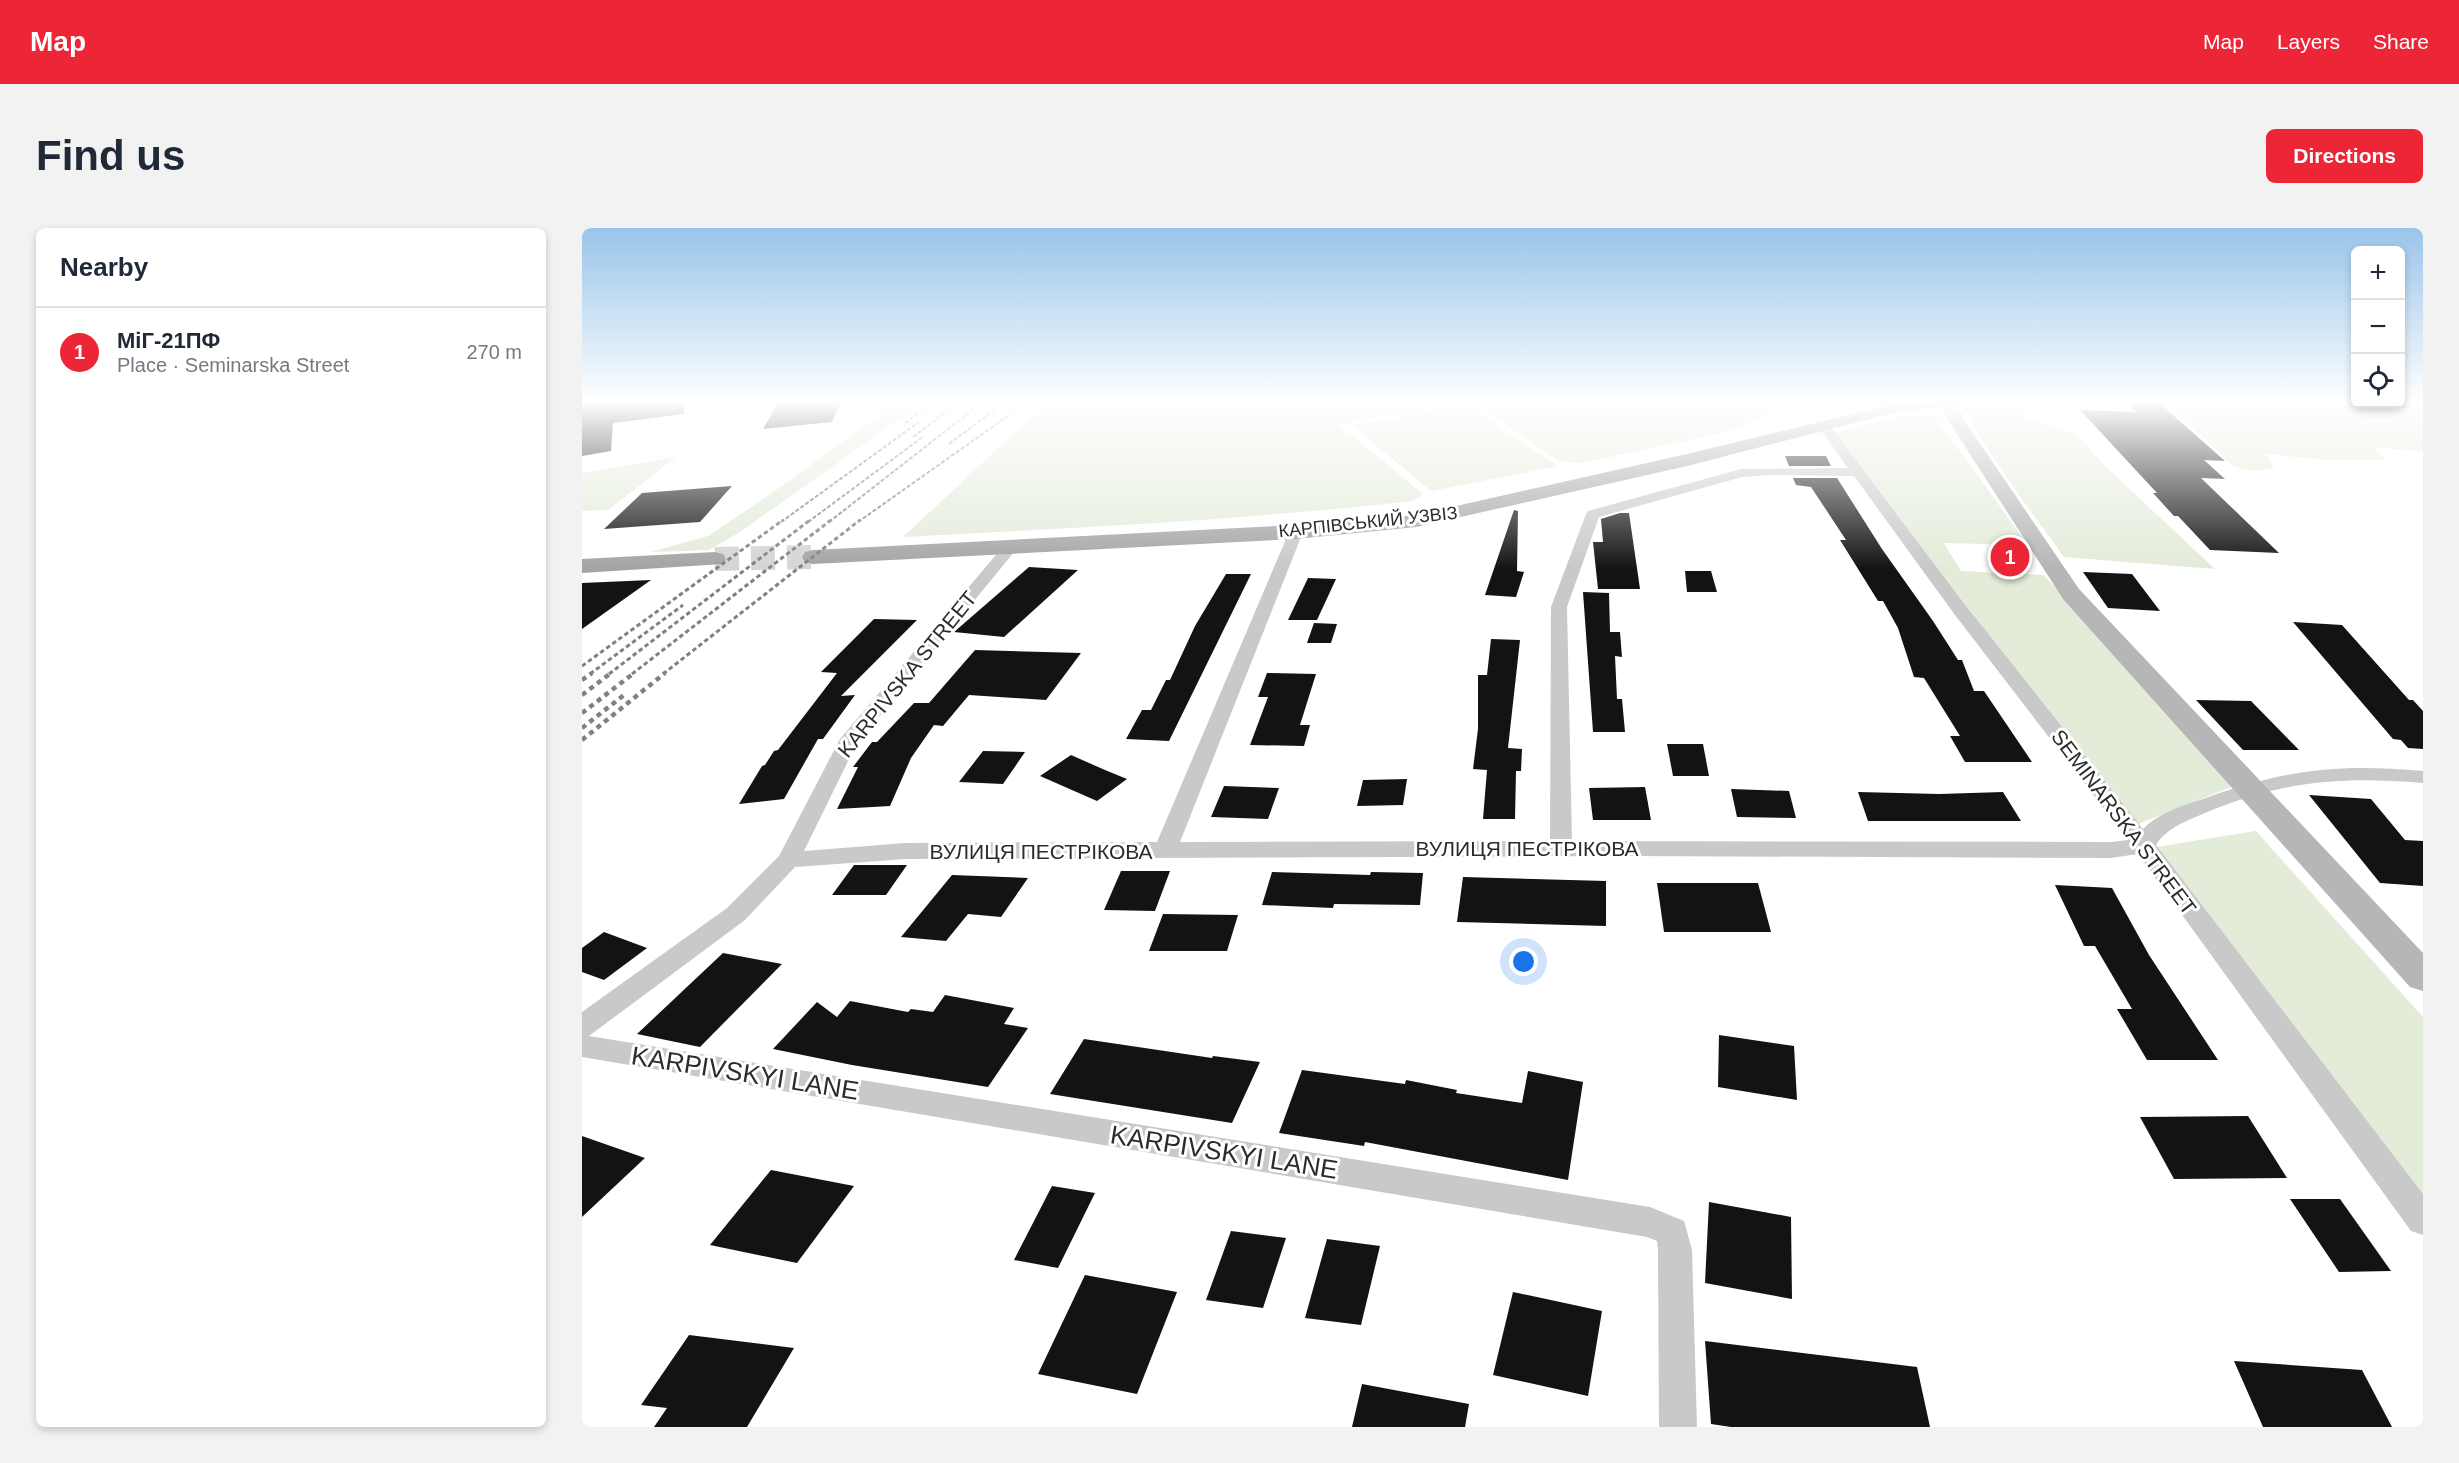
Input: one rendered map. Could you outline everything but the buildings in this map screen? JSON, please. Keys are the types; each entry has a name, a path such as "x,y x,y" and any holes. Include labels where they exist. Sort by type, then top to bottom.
{"main road":[{"name":"КАРПІВСЬКИЙ УЗВІЗ","path":"813,557 1296,532 1416,521 1464,512 1694,457"},
{"path":"1980,457 2071,594 2423,977"},
{"path":"582,566 715,559"}],"street":[{"name":"SEMINARSKA STREET","path":"1847,457 1961,611 2144,846 2423,1220"},
{"path":"1561,848 1558,606 1593,514 1741,473 1858,472"},
{"path":"1165,850 1296,532"},
{"name":"KARPIVSKA STREET","path":"582,1027 736,914 788,860 847,743 1011,546"},
{"path":"2144,846 2155,830 2184,815 2250,790 2299,777 2392,774 2423,777"},
{"name":"ВУЛИЦЯ ПЕСТРІКОВА","path":"788,860 906,851 1561,848 2112,850 2144,846"},
{"name":"KARPIVSKYI LANE","path":"582,1046 1650,1222 1672,1232 1675,1250 1678,1427"}],"green space":[{"path":"676,457 608,510 582,511 582,473"},
{"path":"822,457 846,457 740,532 709,550 651,552 708,536"},
{"path":"989,457 1378,457 1423,494 1412,501 1348,508 1094,527 903,537"},
{"path":"1390,457 1545,457 1558,466 1431,491"},
{"path":"1553,457 1610,457 1582,463 1559,461"},
{"path":"1854,457 1964,457 2028,545 1944,543 1961,571 2044,575 2231,787 2133,826"},
{"path":"1993,457 2097,457 2215,569 2064,557"},
{"path":"2224,457 2268,457 2274,467 2248,470 2237,467"},
{"path":"2297,457 2383,457 2386,460 2328,460"},
{"path":"2256,831 2423,1017 2423,1202 2156,847"}],"tunnel":[{"path":"715,559 813,557"}],"railway":[{"path":"781,522 871,457"},
{"path":"808,522 896,457"},
{"path":"829,522 912,457"},
{"path":"858,522 950,457"},
{"path":"582,666 783,520"},
{"path":"609,674 810,520"},
{"path":"632,674 831,520"},
{"path":"663,674 860,520"},
{"path":"590,674 683,605"},
{"path":"582,680 592,673"},
{"path":"582,695 611,673"},
{"path":"582,713 634,673"},
{"path":"582,740 665,673"},
{"path":"582,728 624,695"}],"place":[{"name":"МіГ-21ПФ","path":"2010,557"}]}
